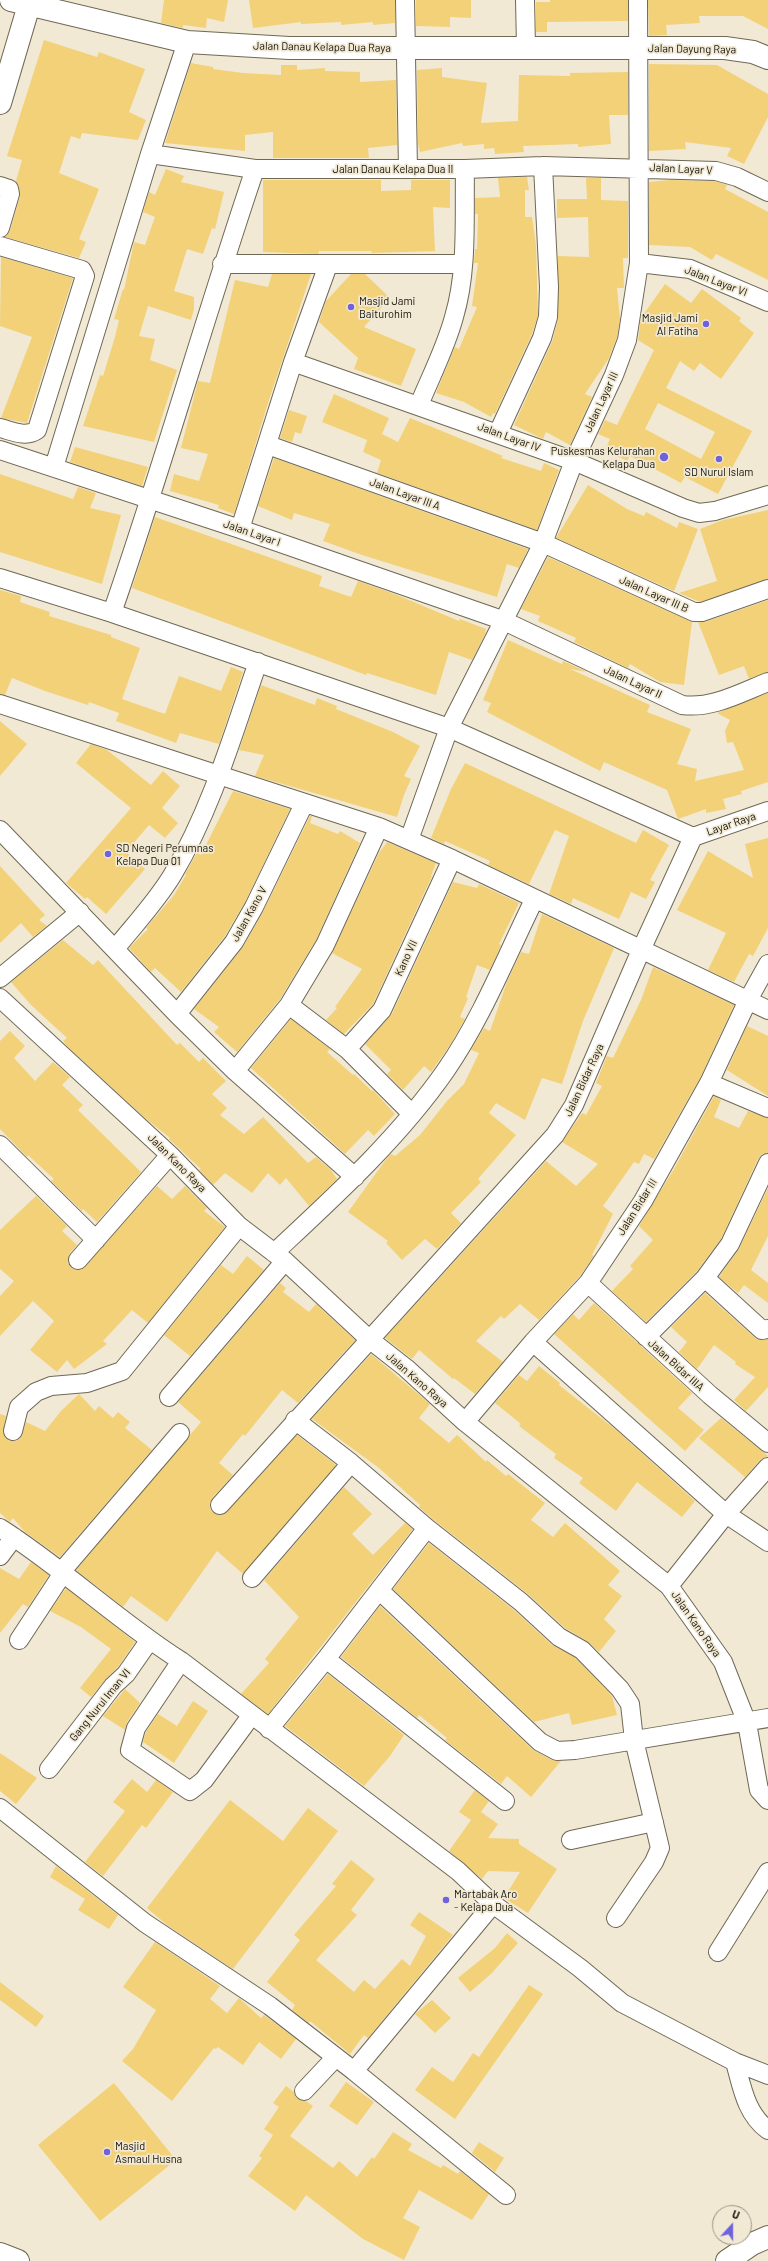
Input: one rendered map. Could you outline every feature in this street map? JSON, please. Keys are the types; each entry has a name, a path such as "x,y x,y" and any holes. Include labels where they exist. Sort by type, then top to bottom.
{"street":[{"path":"405,0 408,169"},
{"path":"525,0 526,47"},
{"name":"Jalan Layar III","path":"409,840 449,728 502,620 543,543 574,461 614,375 627,340 639,263 637,167 638,0"},
{"path":"0,103 20,3"},
{"name":"Jalan Danau Kelapa Dua Raya","path":"20,3 187,42 289,48 638,48"},
{"path":"54,467 150,154 187,42"},
{"name":"Jalan Dayung Raya","path":"638,48 725,48 753,52 768,58"},
{"name":"Jalan Danau Kelapa Dua II","path":"150,154 255,169 465,169 543,166 637,167"},
{"path":"498,433 542,338 548,317 549,287 543,166"},
{"name":"Jalan Layar V","path":"637,167 716,171 737,177 768,192"},
{"path":"112,613 151,499 222,264 255,169"},
{"path":"419,405 454,318 464,264 465,169"},
{"path":"0,186 9,189 10,194 0,228"},
{"path":"0,246 82,270 85,276 37,430 32,433 21,434 0,428"},
{"name":"Jalan Layar VI","path":"639,263 690,269 768,302"},
{"path":"222,264 464,264"},
{"path":"240,529 268,445 293,362 328,265"},
{"name":"Jalan Layar IV","path":"293,362 419,405 574,461 683,508 700,513 715,511 768,495"},
{"name":"Jalan Layar III A","path":"268,445 543,543"},
{"name":"Jalan Layar I","path":"0,450 240,529 502,620"},
{"name":"Jalan Layar III B","path":"543,543 694,612 702,612 768,588"},
{"path":"0,578 112,613 449,728 693,837"},
{"name":"Jalan Layar II","path":"502,620 682,705 695,707 711,704 768,682"},
{"path":"115,949 161,892 173,874 220,776 258,662"},
{"path":"0,704 304,804 379,827 452,859 534,900 768,1010"},
{"name":"Jalan Kano V","path":"177,1014 234,942 254,907 304,804"},
{"name":"Layar Raya","path":"693,837 768,811"},
{"path":"235,1071 289,1005 325,945 379,827"},
{"path":"0,830 177,1014 235,1071 355,1177"},
{"name":"Jalan Bidar Raya","path":"220,1505 295,1420 555,1135 566,1120 693,837"},
{"name":"Kano VII","path":"347,1050 382,1010 452,859"},
{"path":"169,1397 279,1257 355,1177 446,1070 470,1030 534,900"},
{"path":"0,978 80,912"},
{"name":"Jalan Bidar III","path":"465,1422 533,1342 588,1283 643,1201 709,1082 748,1000 768,964"},
{"name":"Jalan Kano Raya","path":"0,998 170,1155 239,1226 279,1257 369,1339 406,1368 465,1422 669,1586 723,1662 746,1723 759,1790 768,1800"},
{"path":"289,1005 347,1050 411,1113"},
{"path":"709,1082 768,1108"},
{"path":"0,1145 96,1240"},
{"path":"78,1260 170,1155"},
{"path":"646,1337 705,1278 730,1244 768,1163"},
{"path":"13,1431 19,1407 36,1392 51,1386 86,1383 122,1371 239,1226"},
{"path":"705,1278 762,1330 768,1329"},
{"name":"Jalan Bidar IIIA","path":"588,1283 646,1337 768,1444"},
{"path":"533,1342 726,1514 768,1542"},
{"path":"295,1420 351,1463 427,1528 521,1602 559,1637 582,1650 620,1689 630,1704 634,1740 660,1848 658,1854 616,1918"},
{"path":"19,1640 62,1573 180,1433"},
{"path":"252,1578 351,1463"},
{"path":"669,1586 726,1514 768,1467"},
{"path":"269,1729 326,1659 427,1528"},
{"path":"0,1556 7,1533 62,1573 149,1641 181,1661 251,1716 458,1871 493,1904 580,1968 622,2003 735,2062 768,2075"},
{"path":"379,1590 540,1742 557,1751 575,1750 746,1723 768,1718"},
{"name":"Gang Nurul Iman VI","path":"49,1769 113,1686 126,1674 149,1641"},
{"path":"326,1659 505,1801"},
{"path":"181,1661 136,1728 130,1750 190,1791 204,1780 251,1716"},
{"path":"0,1808 145,1923 270,2006 354,2071 506,2195"},
{"path":"571,1840 654,1822"},
{"path":"718,1952 768,1872"},
{"path":"354,2071 493,1904"},
{"path":"304,2091 336,2057"},
{"path":"735,2062 749,2110 760,2124 768,2130"},
{"path":"727,2261 752,2244 768,2237"},
{"path":"752,2261 768,2253"},
{"path":"0,2254 18,2261"}],"building":[{"path":"164,0 228,0 224,22 207,18 206,28 183,25 183,28 161,23"},
{"path":"249,0 395,0 395,23 373,25 373,22 341,25 341,22 301,24 301,22 253,28"},
{"path":"416,0 471,0 471,18 450,17 450,27 416,26"},
{"path":"550,0 628,0 628,21 547,22 547,32 536,32 536,2 550,2"},
{"path":"648,0 768,0 768,29 743,16 699,16 700,23 666,25 667,35 649,36"},
{"path":"44,40 97,57 99,52 145,69 129,112 146,120 138,140 82,133 80,139 71,136 59,173 99,189 79,239 86,242 79,258 5,237 10,231 20,197 19,187 16,181 22,160 7,156"},
{"path":"191,63 213,67 213,69 243,73 281,75 281,65 297,65 297,70 325,68 325,71 360,72 360,82 396,80 397,145 368,148 369,158 273,158 273,132 245,135 245,151 165,143"},
{"path":"649,64 717,65 768,94 768,117 744,164 727,156 731,148 685,142 686,149 649,151"},
{"path":"442,68 442,77 487,83 481,123 518,121 519,75 570,76 570,73 628,72 628,115 609,115 611,144 578,147 578,144 523,146 524,152 495,154 494,148 484,149 484,144 463,146 462,143 420,152 418,144 417,70"},
{"path":"166,169 184,176 181,182 224,192 215,229 212,228 203,254 187,249 174,291 194,297 194,309 191,320 148,306 139,336 155,339 150,360 177,370 154,442 83,426 100,375 103,376 115,337 119,320 114,319 123,289 124,290 134,242 145,245 155,217 143,212 149,192 155,195"},
{"path":"527,177 529,190 525,190 525,217 532,217 536,245 538,315 532,334 495,414 493,413 491,417 464,402 436,393 455,347 459,349 477,307 472,306 478,263 474,263 475,249 477,249 478,214 475,214 475,198 500,197 498,178"},
{"path":"586,178 601,178 601,200 628,201 628,258 623,258 624,288 617,288 620,319 617,337 609,358 585,394 592,397 570,445 546,432 543,439 514,425 552,342 558,320 558,256 589,257 588,217 557,218 557,199 587,199"},
{"path":"263,180 381,180 381,191 411,190 411,180 450,180 450,208 433,207 435,251 371,253 372,251 319,251 318,254 263,252"},
{"path":"670,180 714,181 727,185 725,189 768,212 768,280 716,254 712,260 690,247 649,245 649,182"},
{"path":"1,257 73,278 27,423 1,418 32,337 0,326"},
{"path":"272,274 311,274 268,403 234,514 218,508 219,505 170,491 174,474 199,481 208,454 181,448 198,381 210,383 235,280 268,287"},
{"path":"351,274 365,274 390,298 364,327 416,349 401,386 354,369 358,358 319,322 326,301"},
{"path":"665,284 691,303 702,289 741,318 739,321 754,333 721,379 700,363 694,371 680,361 666,388 752,431 718,494 685,477 681,483 630,456 627,461 605,450 610,439 598,434 605,420 617,425 654,350 638,340 641,318","holes":["658,403 715,432 701,459 645,429"]},
{"path":"334,394 389,418 382,434 398,442 410,418 503,456 501,458 541,471 544,463 559,470 537,530 377,473 381,460 363,452 367,440 322,422"},
{"path":"289,410 307,416 301,434 295,432 292,442 280,438"},
{"path":"75,447 148,467 142,486 70,462"},
{"path":"274,458 528,549 519,568 507,564 497,597 362,555 323,541 330,524 294,513 292,520 258,506"},
{"path":"0,474 73,499 78,487 96,493 90,508 121,515 102,584 0,552"},
{"path":"588,485 627,509 644,516 646,512 677,528 679,522 698,529 674,591 556,538"},
{"path":"768,510 768,579 700,602 679,593 717,581 700,529 723,520"},
{"path":"155,517 322,576 319,586 351,597 358,581 397,595 459,621 460,619 486,629 485,634 472,660 449,652 436,695 367,673 366,675 132,588"},
{"path":"548,557 692,622 684,685 660,682 630,664 628,668 574,642 576,638 538,621 540,616 521,609"},
{"path":"0,590 21,596 20,602 50,612 49,616 111,635 111,637 140,648 122,699 165,714 179,676 221,691 231,667 243,672 219,744 180,733 176,743 116,721 119,713 89,702 88,705 45,691 12,678 5,695 0,694"},
{"path":"768,600 768,672 749,679 744,666 719,675 698,622 705,622"},
{"path":"508,640 562,664 563,661 587,672 570,669 650,705 647,712 691,729 677,764 697,769 695,781 744,770 733,742 727,743 725,731 730,720 717,713 768,693 768,782 741,791 742,794 723,799 726,809 706,813 706,809 678,819 667,790 604,762 600,771 487,712 491,703 483,700"},
{"path":"261,685 315,705 317,698 337,706 336,709 393,732 420,746 404,776 411,779 397,817 255,776 264,755 239,750"},
{"path":"0,721 27,744 0,776"},
{"path":"91,744 107,750 151,785 163,771 180,786 162,808 178,823 165,838 149,825 126,852 145,869 106,914 87,897 85,899 66,883 131,808 76,763"},
{"path":"465,763 636,843 643,830 669,845 650,880 655,882 646,899 631,892 619,919 573,898 571,904 549,894 569,836 555,830 529,884 488,865 490,861 445,841 444,844 431,838 451,789"},
{"path":"233,791 290,809 245,902 225,936 181,992 155,968 151,972 129,948 148,929 146,928 174,895 197,853 201,855"},
{"path":"310,816 312,816 310,823 338,834 340,831 360,843 316,940 280,999 237,1052 214,1032 219,1027 194,1009 243,947 263,912"},
{"path":"768,838 768,928 753,956 749,954 734,982 708,970 726,933 677,910 708,851 753,878 745,844"},
{"path":"387,842 436,863 432,876 373,1004 344,1034 326,1020 337,1008 335,1007 362,969 332,953 379,853"},
{"path":"0,866 45,915 39,920 47,926 33,937 21,923 0,943"},
{"path":"453,882 477,888 479,884 519,903 499,944 501,945 490,970 477,965 466,997 468,998 460,1017 465,1019 450,1045 431,1072 424,1066 403,1090 387,1074 391,1070 365,1044 392,1014"},
{"path":"542,914 614,948 583,1021 562,1084 542,1078 525,1120 496,1103 489,1113 516,1135 478,1179 481,1182 451,1213 461,1223 437,1249 425,1239 402,1260 386,1243 388,1241 348,1212 387,1158 391,1154 395,1156 420,1135 447,1101 464,1084 479,1053 471,1050 484,1028 490,1031 507,982 521,952 529,954"},
{"path":"63,940 93,965 98,960 177,1045 180,1043 199,1062 203,1058 226,1081 212,1094 227,1108 220,1115 244,1134 263,1117 308,1163 316,1157 331,1170 337,1179 309,1206 286,1178 280,1185 268,1173 252,1193 225,1173 213,1185 199,1170 201,1169 169,1139 170,1138 145,1118 68,1047 63,1041 67,1038 30,1004 11,982"},
{"path":"653,967 734,1005 700,1078 654,1159 644,1154 639,1164 634,1162 603,1206 613,1214 592,1255 594,1256 580,1276 539,1320 520,1304 504,1319 501,1316 476,1341 503,1362 475,1394 454,1378 453,1379 419,1350 412,1359 385,1338 546,1161 576,1186 598,1164 562,1142 582,1113 586,1115 602,1086 596,1083 607,1056 613,1058 641,1000"},
{"path":"291,1019 330,1049 327,1052 372,1091 373,1090 395,1114 374,1136 368,1130 345,1154 251,1068"},
{"path":"747,1026 768,1036 768,1096 727,1070"},
{"path":"10,1031 25,1046 14,1058 35,1081 53,1062 70,1077 62,1085 83,1105 78,1110 141,1172 97,1222 83,1209 82,1211 51,1181 54,1179 28,1155 27,1157 0,1129 0,1041"},
{"path":"714,1096 721,1100 714,1117 739,1128 748,1111 768,1118 768,1153 762,1154 758,1159 721,1239 697,1271 646,1322 612,1291 633,1269 630,1266 653,1240 639,1226 674,1169"},
{"path":"157,1186 172,1199 185,1186 207,1208 204,1211 225,1227 148,1323 132,1310 103,1341 107,1344 74,1369 67,1360 57,1372 30,1350 54,1321 33,1301 0,1336 0,1296 14,1281 0,1269 0,1230 36,1196 67,1226 62,1231 77,1245 70,1253 68,1263 71,1268 81,1270"},
{"path":"768,1188 768,1236 751,1270 768,1283 768,1303 744,1285 738,1293 719,1277 739,1249"},
{"path":"247,1256 264,1270 190,1356 164,1335 221,1265 233,1274"},
{"path":"280,1283 286,1288 283,1292 309,1312 316,1304 355,1340 298,1403 282,1390 245,1436 243,1434 219,1463 233,1475 212,1498 210,1509 218,1515 227,1512 297,1435 336,1465 243,1574 217,1551 167,1622 131,1596 123,1607 76,1570 201,1422 178,1402"},
{"path":"705,1293 755,1338 759,1340 768,1340 768,1387 746,1411 734,1400 755,1377 735,1364 736,1362 714,1345 697,1369 679,1352 687,1342 671,1327"},
{"path":"594,1303 692,1393 678,1408 704,1430 685,1451 554,1334 573,1314 579,1320"},
{"path":"371,1354 430,1404 419,1418 449,1443 457,1435 486,1462 487,1460 506,1476 508,1474 545,1503 531,1520 553,1537 565,1523 620,1571 608,1585 622,1596 604,1619 616,1631 599,1652 587,1641 565,1628 528,1594 434,1520 419,1507 420,1505 379,1468 312,1419"},
{"path":"539,1366 560,1383 559,1385 615,1429 695,1501 682,1517 637,1482 616,1511 579,1483 583,1478 554,1458 556,1454 519,1426 521,1424 495,1403 519,1375 527,1381"},
{"path":"79,1394 95,1411 99,1406 113,1418 118,1412 130,1422 125,1428 152,1450 60,1557 25,1532 13,1518 10,1522 0,1513 0,1414 6,1416 3,1434 10,1441 16,1441 21,1438 26,1422 45,1431 61,1411"},
{"path":"721,1418 768,1456 760,1460 745,1477 699,1438"},
{"path":"344,1487 372,1514 352,1534 373,1555 405,1523 413,1529 268,1714 241,1694 269,1663 265,1659 299,1617 264,1580"},
{"path":"429,1543 514,1610 552,1645 576,1658 612,1696 617,1715 572,1725 569,1713 534,1722 393,1589"},
{"path":"31,1562 49,1575 28,1607 23,1604 0,1633 0,1568 19,1579"},
{"path":"66,1588 135,1642 118,1667 91,1697 80,1688 111,1649 81,1627 50,1611"},
{"path":"380,1606 533,1750 552,1760 561,1761 531,1797 507,1776 501,1784 445,1740 447,1738 419,1715 417,1718 341,1657"},
{"path":"328,1674 404,1735 390,1756 364,1786 285,1726"},
{"path":"125,1689 140,1703 127,1722 125,1730 103,1716"},
{"path":"193,1701 208,1711 174,1763 143,1742 146,1732 158,1714 177,1726"},
{"path":"0,1753 37,1778 16,1804 0,1791"},
{"path":"132,1779 147,1792 156,1780 173,1792 146,1828 142,1825 103,1876 85,1862 125,1811 113,1802"},
{"path":"475,1790 489,1801 481,1812 498,1824 488,1838 519,1839 519,1844 557,1869 528,1913 504,1898 520,1872 488,1871 482,1879 449,1851 471,1820 459,1812"},
{"path":"230,1800 283,1841 308,1808 338,1831 233,1969 167,1925 147,1908"},
{"path":"351,1860 375,1879 351,1910 357,1915 316,1960 354,1992 364,1980 375,1989 402,1959 410,1966 426,1936 410,1925 419,1912 453,1935 368,2038 364,2035 350,2054 310,2021 309,2023 292,2010 295,2005 267,1982 300,1940 294,1935 336,1886 332,1884"},
{"path":"56,1866 118,1915 109,1929 78,1910 85,1899 50,1877"},
{"path":"507,1933 518,1943 492,1973 470,1992 458,1978 495,1948"},
{"path":"155,1942 220,1986 210,1999 227,2013 239,1998 261,2018 264,2015 296,2039 281,2059 259,2042 243,2065 218,2047 216,2049 214,2048 172,2101 122,2061 133,2049 156,2010 123,1987"},
{"path":"0,1982 44,2016 36,2027 0,2000"},
{"path":"529,1985 543,1994 455,2119 415,2090 432,2067 453,2082 473,2053 479,2057"},
{"path":"432,2000 451,2018 435,2033 415,2014"},
{"path":"346,2082 374,2102 357,2125 329,2106"},
{"name":"Masjid Asmaul Husna","path":"114,2083 176,2160 100,2221 38,2145"},
{"path":"286,2086 294,2092 297,2099 306,2101 313,2106 290,2136 333,2168 339,2161 357,2177 372,2157 374,2159 393,2132 412,2144 408,2150 441,2168 443,2165 458,2174 460,2171 489,2194 472,2220 419,2190 403,2218 420,2227 404,2260 363,2239 306,2195 295,2211 248,2176 262,2158 259,2156 273,2135 264,2129 279,2107 273,2103"},
{"path":"479,2142 504,2158 495,2172 472,2153"}],"place":[{"name":"Masjid Jami Baiturohim","path":"351,307"},
{"name":"Masjid Jami Al Fatiha","path":"706,324"},
{"name":"Puskesmas Kelurahan Kelapa Dua","path":"664,457"},
{"name":"SD Nurul Islam","path":"719,459"},
{"name":"SD Negeri Perumnas Kelapa Dua 01","path":"108,854"},
{"name":"Martabak Aro - Kelapa Dua","path":"446,1900"},
{"name":"Masjid Asmaul Husna","path":"107,2152"}]}
